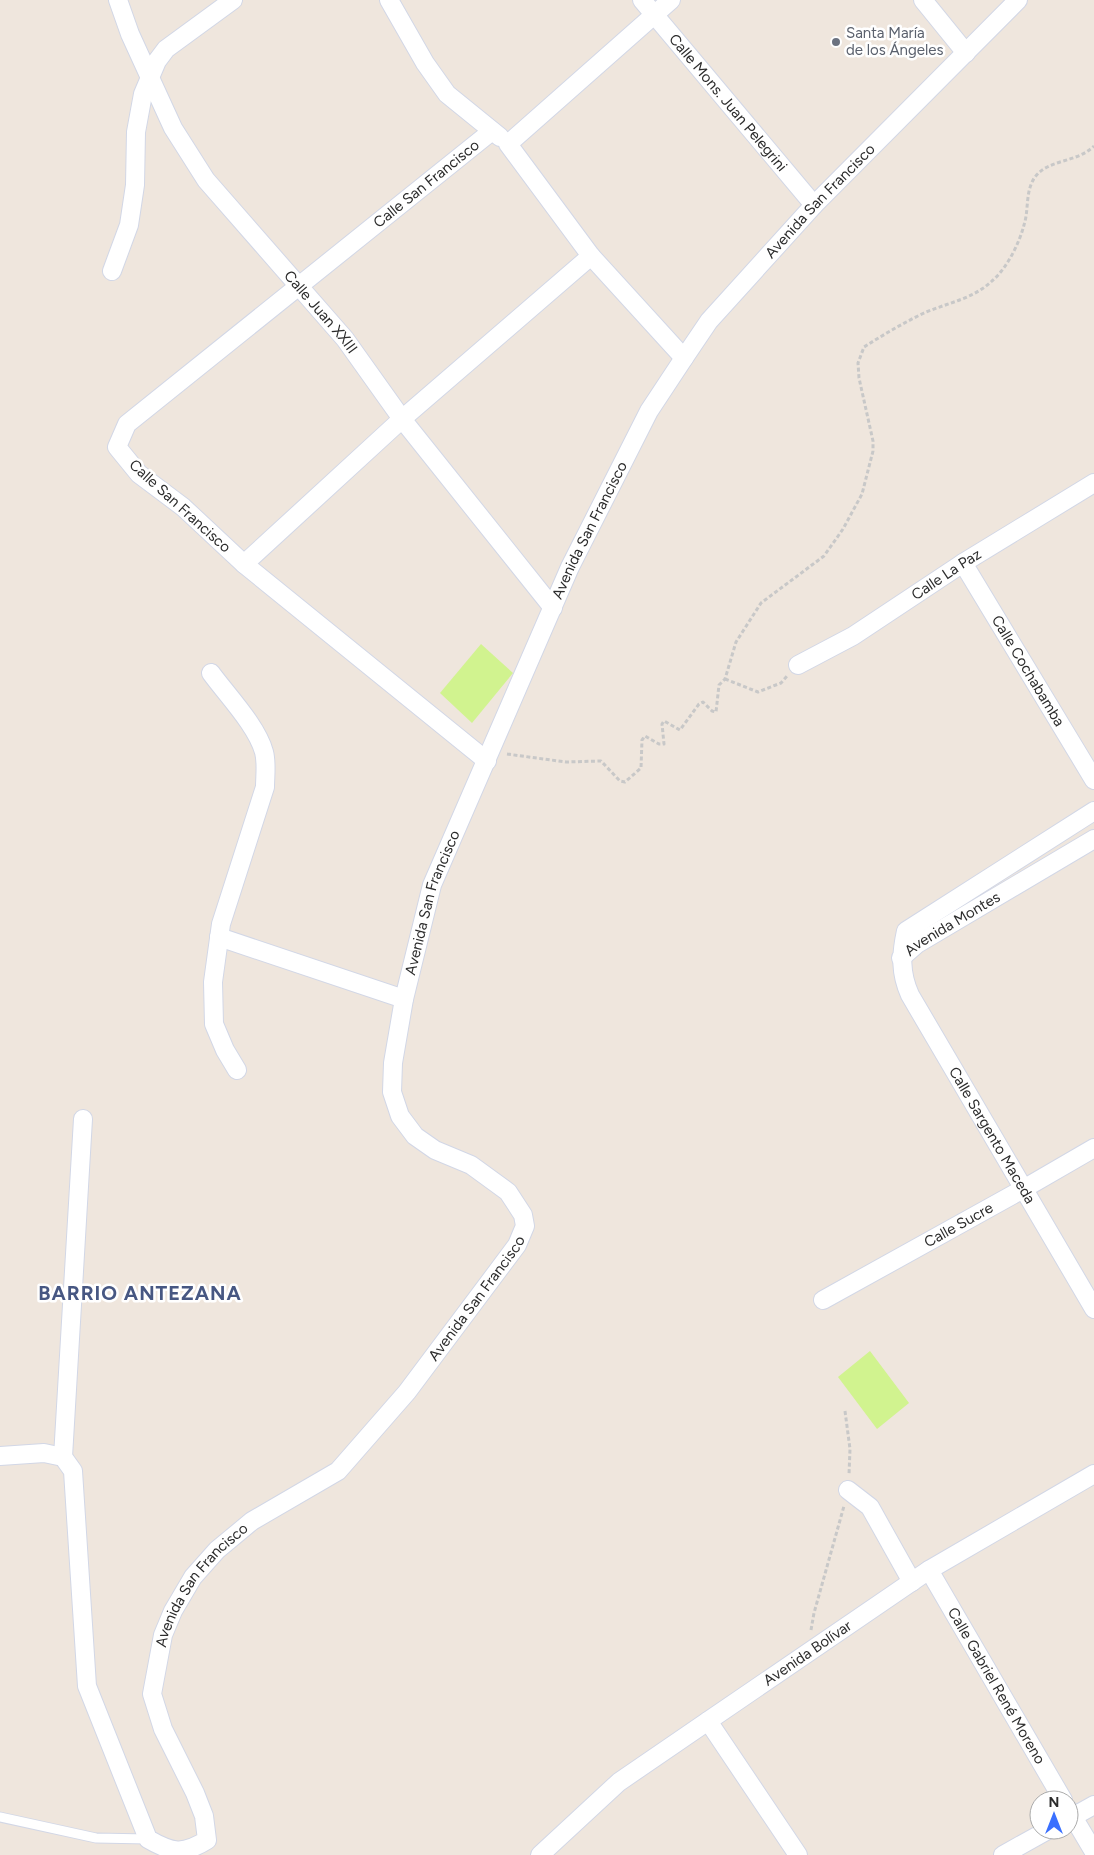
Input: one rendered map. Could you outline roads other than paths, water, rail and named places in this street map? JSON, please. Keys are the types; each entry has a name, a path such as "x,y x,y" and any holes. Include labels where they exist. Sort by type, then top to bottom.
{"street":[{"name":"Calle Juan XXIII","path":"118,0 130,34 174,128 206,180 345,339 402,419 553,608"},
{"path":"112,271 129,225 136,185 136,132 144,94 157,61 166,49 233,0"},
{"path":"389,0 425,63 447,94 508,144 591,256 684,358"},
{"name":"Calle Mons. Juan Pelegrini","path":"642,0 814,204"},
{"path":"508,144 671,0"},
{"path":"923,0 966,53"},
{"name":"Avenida San Francisco","path":"148,1839 170,1852 194,1850 207,1840 201,1808 172,1743 163,1729 152,1694 163,1635 174,1610 193,1577 217,1550 252,1521 338,1470 407,1392 517,1245 525,1226 523,1215 508,1192 471,1165 435,1150 415,1136 400,1116 392,1092 393,1063 404,999 432,885 570,567 649,411 709,321 814,204 1018,0"},
{"name":"Calle San Francisco","path":"489,756 244,564 183,507 139,474 118,447 127,424 492,131"},
{"path":"244,564 402,419 591,256"},
{"name":"Calle La Paz","path":"798,665 854,636 963,563 1094,483"},
{"name":"Calle Cochabamba","path":"963,563 1094,780"},
{"path":"211,673 258,738 264,752 266,765 265,787 223,916 213,982 214,1024 224,1050 237,1070"},
{"name":"Avenida Montes","path":"901,958 906,931 1094,811"},
{"name":"Avenida Montes","path":"901,958 917,944 1094,839"},
{"path":"219,937 404,999"},
{"name":"Calle Sargento Maceda","path":"901,958 904,982 910,995 1025,1188 1094,1309"},
{"path":"83,1119 64,1457 73,1471 87,1686 148,1839"},
{"name":"Calle Sucre","path":"823,1300 1094,1148"},
{"path":"0,1456 44,1453 64,1457"},
{"name":"Avenida Bolívar","path":"540,1855 619,1782 929,1570 1094,1474"},
{"path":"848,1490 870,1507 912,1582"},
{"name":"Calle Gabriel René Moreno","path":"929,1570 1057,1790"},
{"path":"708,1721 798,1855"},
{"path":"1079,1811 1094,1805"},
{"path":"1079,1829 1094,1852"},
{"path":"1003,1855 1030,1840"}],"lane":[{"path":"0,1817 96,1838 148,1839"}],"place":[{"name":"Santa María de los Ángeles","path":"836,42"}],"district":[{"name":"BARRIO ANTEZANA","path":"140,1293"}]}
